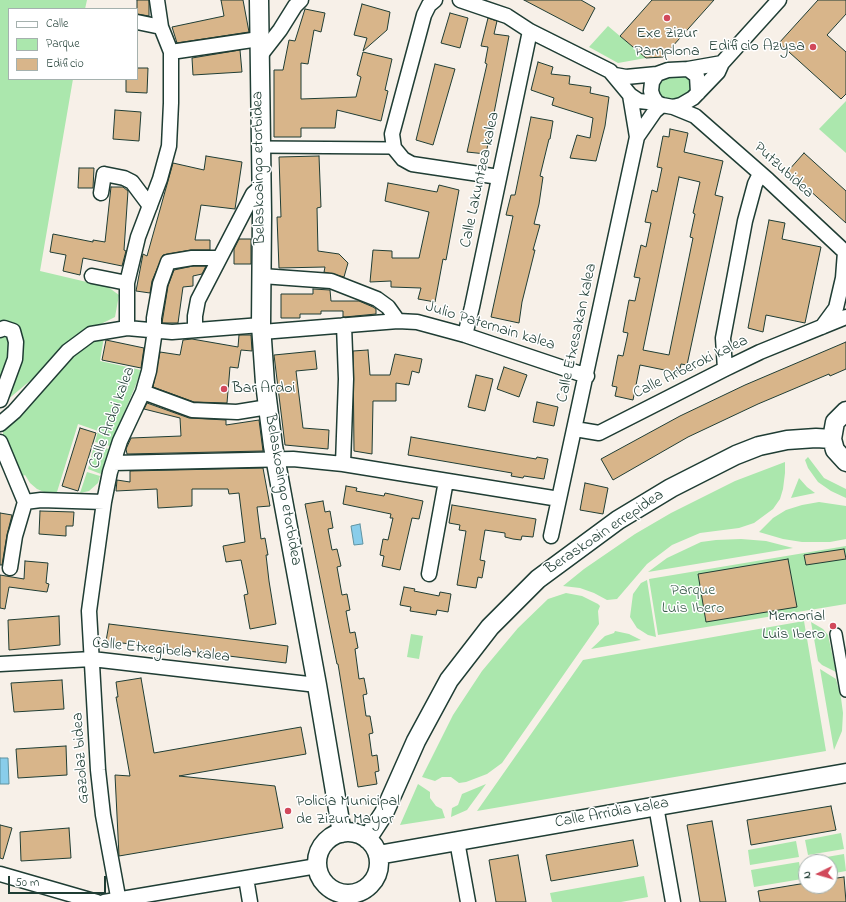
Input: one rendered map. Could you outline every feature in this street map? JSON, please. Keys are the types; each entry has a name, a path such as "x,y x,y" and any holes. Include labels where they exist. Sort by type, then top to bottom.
{"street":[{"path":"127,328 127,283 138,237 150,206 169,146 171,52 161,27 157,0"},
{"name":"Belaskoaingo etorbidea","path":"258,0 262,276 261,329 268,407 276,460 342,832"},
{"path":"259,57 295,6 301,0"},
{"path":"435,0 429,5 422,22 392,134 394,148 403,159 412,164 499,177"},
{"path":"460,0 508,16"},
{"path":"491,0 508,16 530,31 615,75 630,95 635,89 668,70 688,69 722,63"},
{"path":"655,77 651,91 664,105 681,105 695,96 718,72 722,63 779,0"},
{"path":"138,22 161,27"},
{"path":"171,52 283,25"},
{"name":"Calle Lakuntzea kalea","path":"465,335 530,31"},
{"path":"688,69 697,76 695,116"},
{"path":"615,75 655,77"},
{"name":"Putzubidea","path":"630,95 639,101 664,105 695,116 845,253"},
{"name":"Calle Etxesakan kalea","path":"551,536 587,376 637,137 635,113 630,95"},
{"name":"Calle Etxesakan kalea","path":"637,137 655,111 664,105"},
{"path":"260,147 394,148"},
{"path":"102,193 104,174 124,178 132,182 150,206"},
{"path":"725,369 723,338 746,221 755,184 760,174"},
{"path":"195,330 195,316 198,300 253,194 261,187"},
{"path":"822,327 836,308 843,278 845,253"},
{"name":"Calle Ardoi kalea","path":"90,610 104,502 120,441 143,392 149,371 155,330 154,318 160,284 168,262 192,258 219,258"},
{"path":"92,276 127,283"},
{"path":"262,276 331,281 377,299 388,306 398,321"},
{"name":"Calle Arberoki kalea","path":"575,429 599,433 725,369 846,318"},
{"name":"Julio Paternain kalea","path":"0,424 14,412 68,351 91,334 127,328 172,332 344,325 398,321 417,322 465,335 587,376"},
{"path":"343,464 346,379 344,325"},
{"path":"0,330 4,328 13,331 16,342 15,359 0,400"},
{"path":"143,392 192,410 237,412 268,407"},
{"path":"846,411 836,422 832,439 835,450 846,462"},
{"name":"Beraskoain errepidea","path":"367,839 384,813 416,741 449,680 490,627 538,578 618,520 671,488 736,455 759,446 787,440 816,438 832,439"},
{"path":"0,442 25,502 15,536 10,568"},
{"path":"113,463 276,460 284,458 343,464 559,499"},
{"path":"429,574 446,481"},
{"path":"25,502 41,500 104,502"},
{"name":"Gazolaz bidea","path":"90,610 98,770 103,815 119,901"},
{"path":"836,634 846,691"},
{"name":"Calle Etxegibela kalea","path":"0,664 92,659 317,685"},
{"name":"Calle Arridia kalea","path":"378,855 846,773"},
{"path":"656,806 673,902"},
{"path":"342,832 355,833 367,839 378,855 376,875 371,883 355,898 329,888 321,878 317,866 319,851 323,844 334,835 342,832"},
{"path":"457,841 468,902"},
{"path":"104,902 119,901 317,866"},
{"path":"0,874 97,902"},
{"path":"246,878 250,902"}],"green space":[{"path":"0,0 87,0 85,8 8,8 8,80 73,80 40,271 108,287 119,295 115,317 93,328 0,406 16,342 0,327"},
{"path":"608,26 646,58 618,63 589,47"},
{"path":"682,72 693,81 691,90 681,99 665,101 657,93 658,80"},
{"path":"846,101 846,153 819,129"},
{"path":"0,332 10,332 8,356 0,379"},
{"path":"104,337 100,361 141,370 135,387 110,446 95,442 98,431 78,424 57,492 44,492 37,489 30,483 25,475 21,477 3,437 3,431 75,353 87,342"},
{"path":"94,446 109,449 101,474 88,469"},
{"path":"808,457 824,478 846,489 846,498 831,491 818,482 808,468 805,460"},
{"path":"785,462 783,489 780,499 773,509 754,523 739,528 700,533 672,545 647,564 617,599 607,600 580,588 563,586 584,569 635,534 671,513 735,481"},
{"path":"87,472 100,476 98,483 89,491 80,493"},
{"path":"799,478 807,487 815,493 791,498"},
{"path":"819,502 846,506 846,539 830,542 802,542 783,539 759,532 773,518 786,510"},
{"path":"741,539 766,541 793,548 648,572 667,558 701,542"},
{"name":"Parque Luis Ibero","path":"846,546 846,604 658,635 649,579"},
{"path":"647,580 656,637 648,635 637,628 630,617 633,594 641,583"},
{"path":"566,593 582,596 598,604 600,606 598,611 599,624 502,763 487,774 466,782 459,783 451,777 442,777 435,781 422,777 453,715 482,671 518,628 548,599"},
{"path":"804,621 826,751 477,811 583,660"},
{"path":"811,622 823,629 828,635 836,672 822,665 818,661"},
{"path":"615,631 629,634 641,640 591,649 605,636 614,633"},
{"path":"411,634 423,636 419,659 407,657"},
{"path":"820,669 836,679 841,698 843,713 842,731 834,750"},
{"path":"418,784 430,792 430,798 436,806 442,809 445,818 400,825"},
{"path":"486,784 467,810 451,817 452,808 458,805 462,794"},
{"path":"841,833 844,849 808,854 805,840"},
{"path":"796,841 798,854 798,857 750,865 748,850"},
{"path":"844,854 846,871 838,872 838,855"},
{"path":"798,862 798,880 754,887 751,870"},
{"path":"644,876 648,897 621,902 552,902 550,893"}],"water":[{"path":"360,524 363,544 354,545 351,526"},
{"path":"0,758 8,758 9,784 0,784"}],"building":[{"path":"137,0 149,0 149,16 138,14"},
{"path":"221,0 243,0 249,32 177,43 172,27 224,16"},
{"path":"524,0 581,0 595,8 583,31"},
{"name":"Exe Zizur Pamplona","path":"652,0 714,0 663,57 646,58 620,36"},
{"name":"Edificio Azysa","path":"818,0 846,0 846,14 827,35 846,52 846,94 841,99 779,43"},
{"path":"362,4 390,12 387,30 363,51 367,38 354,35"},
{"path":"305,9 325,13 321,32 314,30 308,64 301,63 301,99 356,97 361,77 357,75 363,52 392,59 385,90 388,91 381,121 337,110 335,128 301,128 301,137 274,137 274,70 283,70 289,40 295,41"},
{"path":"450,13 468,18 460,48 441,43"},
{"path":"488,18 497,21 494,34 509,36 486,154 467,152 487,64 485,63 488,47 481,46"},
{"path":"240,50 242,72 193,75 192,58"},
{"path":"538,62 553,67 551,74 570,76 569,84 591,87 590,93 609,97 605,126 596,161 570,158 577,135 590,138 593,118 552,105 554,98 531,90"},
{"path":"435,64 455,69 433,145 416,140"},
{"path":"138,68 148,68 147,93 126,92 126,80 138,80"},
{"path":"115,110 141,112 139,141 113,139"},
{"path":"531,117 553,121 550,139 540,176 543,177 534,224 540,225 533,250 535,250 522,302 519,323 491,317 513,216 506,215 511,195 515,195"},
{"path":"670,129 688,133 684,152 723,161 715,195 723,197 687,365 681,364 679,373 640,365 633,400 615,396 617,387 612,386 618,355 623,356 628,333 623,332 629,300 635,301 640,278 634,277 641,245 646,247 651,223 645,222 652,190 657,192 662,168 657,167 663,136 669,137","holes":["679,177 700,182 693,213 695,214 690,237 693,238 669,355 643,350"]},
{"path":"804,153 846,191 846,223 788,171"},
{"path":"206,156 242,162 235,209 201,205 195,240 210,240 210,250 191,250 163,255 152,281 150,293 136,291 143,254 147,256 173,163 204,170"},
{"path":"319,156 321,207 317,208 318,251 339,254 348,263 344,277 324,272 325,267 279,268 277,217 281,217 279,157"},
{"path":"79,168 94,168 93,188 78,188"},
{"path":"388,183 437,192 439,185 459,190 446,260 443,259 435,302 418,299 421,288 391,287 391,281 370,282 373,250 392,251 392,258 419,258 429,212 385,201"},
{"path":"111,187 123,187 128,191 124,250 126,251 122,266 83,258 80,275 63,271 66,255 50,252 53,234 93,242 93,240 105,242"},
{"path":"769,220 785,223 782,239 821,247 805,323 766,315 763,332 748,328"},
{"path":"239,239 251,239 251,264 234,264 234,249"},
{"path":"193,266 206,266 202,274 193,276 193,286 183,287 178,323 162,323 168,286 174,270"},
{"path":"313,289 330,290 331,301 359,301 376,309 376,314 343,317 343,311 321,311 321,314 300,314 300,318 281,318 281,294 313,294"},
{"path":"239,335 251,335 252,351 241,350 238,368 230,367 227,403 194,402 153,387 160,352 180,355 183,340 192,339 238,347"},
{"path":"106,340 144,348 141,368 102,360"},
{"path":"846,342 846,369 830,376 829,374 758,404 688,437 613,480 601,459 680,416 745,385"},
{"path":"368,350 370,375 390,375 395,354 422,359 419,373 412,371 409,385 396,383 396,401 373,401 372,454 354,451 353,351"},
{"path":"315,351 317,369 296,371 303,428 329,430 328,449 285,445 274,355"},
{"path":"504,367 527,375 519,397 497,389"},
{"path":"476,375 493,379 485,411 468,407"},
{"path":"537,402 558,407 554,426 533,422"},
{"path":"147,403 189,418 226,420 226,425 259,420 263,451 127,454 126,449 131,438 181,436 180,418 144,409"},
{"path":"80,428 96,433 78,491 62,486"},
{"path":"411,437 536,459 537,457 548,459 544,479 511,476 512,473 408,455"},
{"path":"263,468 270,506 257,507 261,539 265,538 268,555 266,555 269,581 276,624 250,629 244,595 248,594 241,560 226,562 223,546 245,542 239,493 229,494 228,489 192,489 192,506 158,508 157,489 116,491 117,480 130,482 130,471"},
{"path":"585,483 608,488 603,514 580,510"},
{"path":"346,486 357,488 356,491 384,496 385,493 423,501 419,519 412,518 400,570 382,566 384,556 380,555 383,539 388,540 393,518 390,518 391,514 343,504"},
{"path":"323,501 325,512 330,511 333,528 328,529 332,550 337,549 341,566 337,567 342,595 347,594 350,610 346,611 350,633 355,632 358,648 355,649 359,679 364,678 367,694 363,695 366,716 370,716 373,733 369,734 372,756 377,755 379,771 375,772 377,784 358,787 338,664 305,504"},
{"path":"452,505 536,519 533,537 522,536 521,540 513,539 505,537 505,533 485,530 480,560 485,561 482,578 478,577 476,588 457,585 466,531 459,530 460,525 449,523"},
{"path":"40,511 74,512 73,526 66,526 66,536 39,534"},
{"path":"0,513 12,515 2,565 0,565"},
{"path":"844,549 846,559 806,565 804,555"},
{"path":"788,559 797,607 706,622 698,574"},
{"path":"25,561 48,563 46,583 49,584 47,592 9,587 5,609 0,608 0,575 24,579"},
{"path":"404,587 415,589 414,591 439,596 440,592 451,594 448,612 437,610 436,615 410,611 411,607 400,605"},
{"path":"59,616 60,645 9,650 8,620"},
{"path":"109,624 288,646 286,663 106,641"},
{"path":"141,678 154,753 301,727 306,754 179,776 275,786 283,828 119,856 115,775 130,776 116,697 118,697 116,682"},
{"path":"62,680 64,709 14,712 11,683"},
{"path":"66,746 67,775 18,778 16,749"},
{"path":"831,806 836,830 751,845 747,820"},
{"path":"712,821 726,902 700,902 687,825"},
{"path":"0,825 12,828 3,859 0,858"},
{"path":"69,828 71,858 21,861 20,832"},
{"path":"633,840 638,866 551,881 546,855"},
{"path":"518,855 526,902 496,902 489,860"},
{"path":"844,877 846,902 760,902 758,891 798,884 798,894 838,894 838,878"}],"place":[{"name":"Exe Zizur Pamplona","path":"667,18"},
{"name":"Edificio Azysa","path":"813,47"},
{"name":"Bar Ardoi","path":"224,389"},
{"name":"Memorial Luis Ibero","path":"833,626"},
{"name":"Policía Municipal de Zizur Mayor","path":"288,811"}]}
